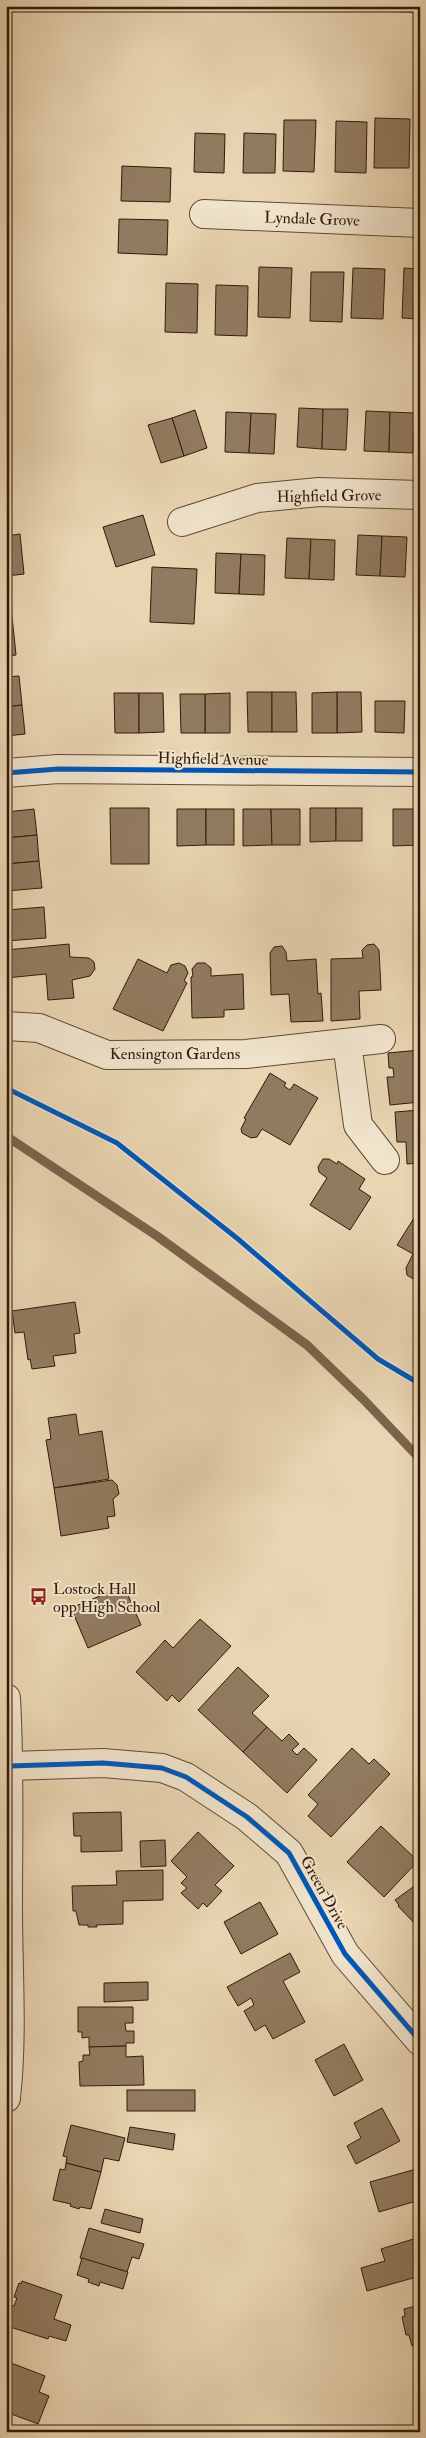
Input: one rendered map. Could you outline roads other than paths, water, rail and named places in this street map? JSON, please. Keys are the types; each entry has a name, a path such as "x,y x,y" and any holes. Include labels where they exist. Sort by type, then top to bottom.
{"street":[{"name":"Lyndale Grove","path":"204,214 420,223"},
{"name":"Highfield Grove","path":"182,522 257,498 318,492 420,495"},
{"name":"Highfield Avenue","path":"6,773 58,769 420,772"},
{"name":"Kensington Gardens","path":"6,1026 39,1028 107,1055 246,1054 381,1039"},
{"path":"347,1043 358,1125 385,1160"},
{"path":"6,1698 10,1766 8,1907 10,2055 6,2098"},
{"name":"Green Drive","path":"10,1766 103,1763 162,1768 186,1777 247,1817 289,1853 345,1954 420,2041"}],"waterway":[{"path":"6,1136 157,1236 307,1345 364,1400 420,1459"}],"place":[{"name":"Lostock Hall opp High School","path":"39,1597"}]}
